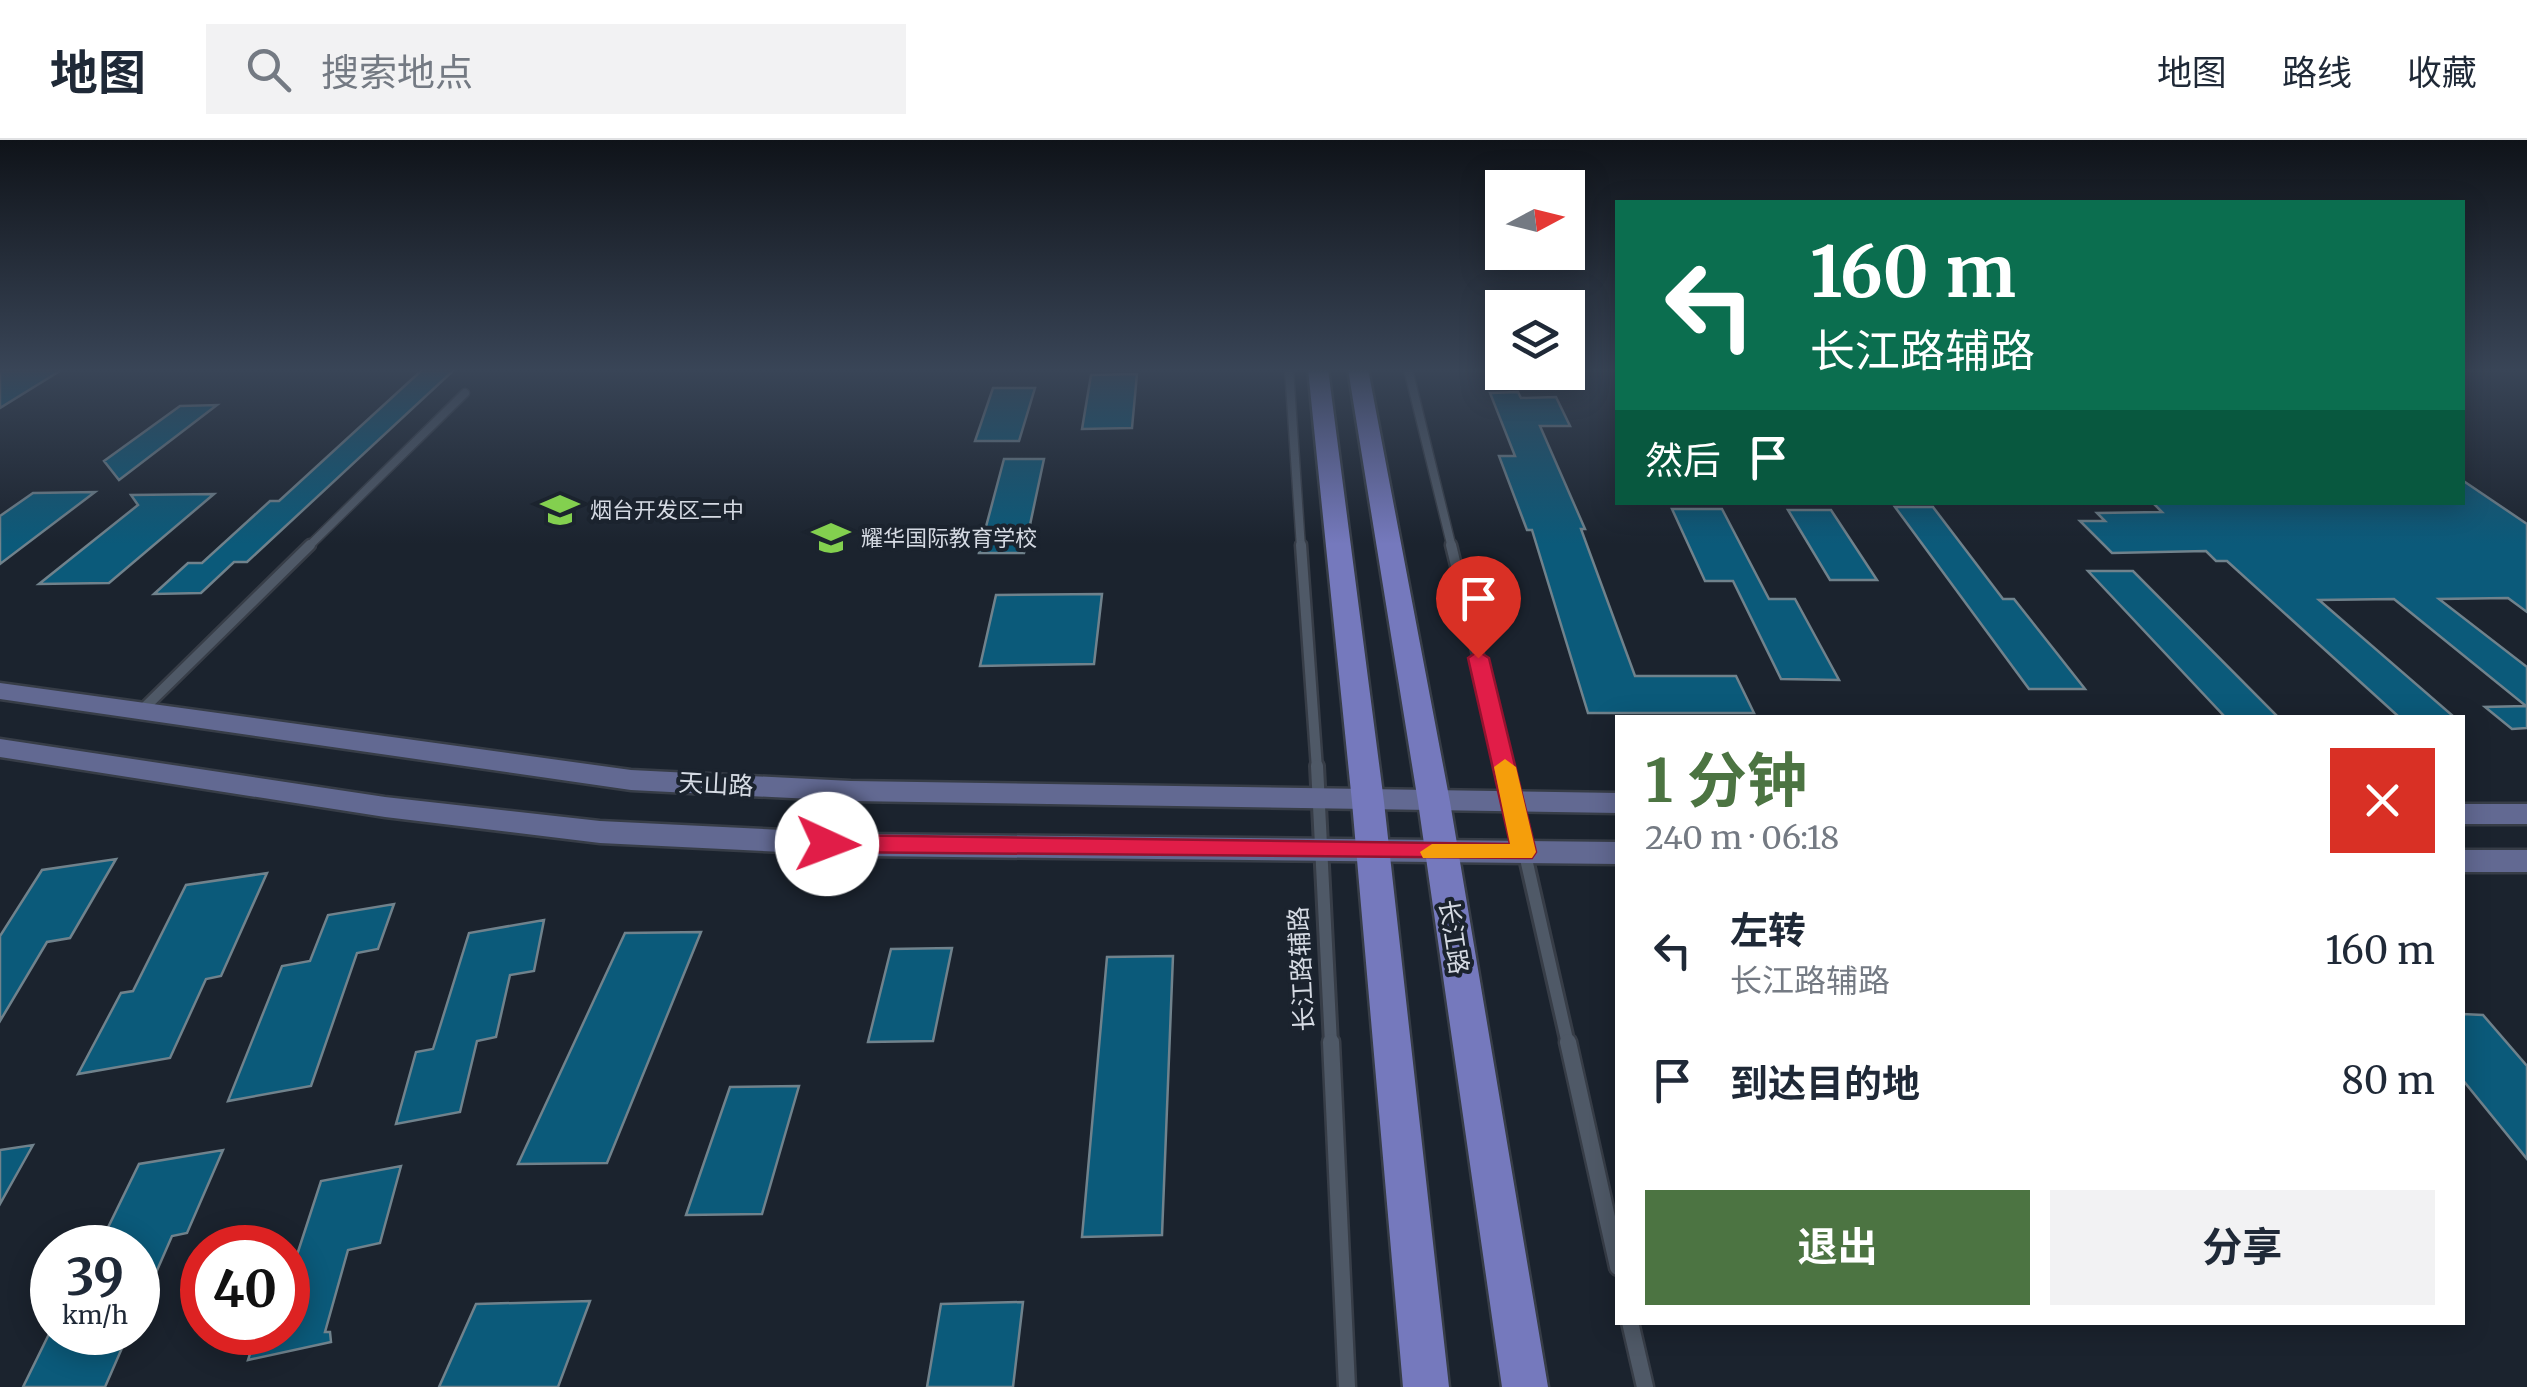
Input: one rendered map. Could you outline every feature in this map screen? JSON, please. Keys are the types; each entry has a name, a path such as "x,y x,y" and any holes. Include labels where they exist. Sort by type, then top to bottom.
{"main road":[{"path":"1325,427 1368,802 1426,1387"},
{"name":"长江路","path":"1368,427 1434,802 1525,1387"}],"street":[{"name":"天山路","path":"0,691 631,780 851,790 1368,802 1615,803"},
{"path":"0,748 386,807 600,832 865,845 1615,853"},
{"path":"2465,814 2527,814"},
{"path":"2465,861 2527,861"}],"lane":[{"path":"140,712 430,427"},
{"name":"长江路辅路","path":"1293,427 1319,799 1347,1387"},
{"path":"1422,427 1514,802 1615,1254"},
{"path":"1631,1325 1644,1387"}],"building":[{"path":"151,427 188,427 119,480 104,461"},
{"path":"360,427 392,427 247,562 234,562 201,593 154,594 188,563 202,563 270,501 279,501"},
{"path":"980,427 1023,427 1019,441 975,441"},
{"path":"1082,427 1132,427 1132,428"},
{"path":"1504,427 1541,427 1585,529 1581,529 1635,676 1736,676 1754,713 1588,713 1532,530 1527,530 1499,456 1515,456"},
{"path":"1004,459 1044,459 1024,553 979,553"},
{"path":"2465,482 2527,524 2527,612 2508,598 2439,599 2527,667 2527,728 2512,729 2485,707 2526,706 2394,599 2319,600 2452,715 2397,715 2227,561 2216,561 2206,551 2112,553 2080,521 2105,521 2097,513 2162,512 2155,505 2465,505"},
{"path":"95,492 0,564 0,516 33,493"},
{"path":"214,494 109,583 39,584 138,505 131,495"},
{"path":"1895,507 1933,507 2003,599 2014,599 2085,689 2029,689"},
{"path":"1672,509 1722,509 1769,599 1795,599 1839,680 1781,679 1733,581 1705,581"},
{"path":"1788,510 1831,510 1877,580 1830,580"},
{"path":"2088,571 2133,571 2276,715 2223,715"},
{"path":"1102,594 1094,664 980,666 996,595"},
{"path":"116,859 70,938 47,942 0,1021 0,936 42,870"},
{"path":"267,873 221,976 206,979 170,1058 78,1074 121,993 133,991 186,885"},
{"path":"394,904 378,949 357,953 311,1086 228,1101 282,966 310,961 328,915"},
{"path":"544,920 534,971 510,975 496,1037 477,1041 460,1112 396,1124 416,1052 433,1049 469,933"},
{"path":"701,932 607,1163 518,1164 625,933"},
{"path":"952,948 933,1041 868,1042 891,949"},
{"path":"1173,956 1162,1235 1082,1237 1107,957"},
{"path":"2465,1014 2483,1015 2527,1066 2527,1159 2465,1083"},
{"path":"799,1086 762,1214 686,1215 730,1087"},
{"path":"33,1145 0,1204 0,1150"},
{"path":"223,1150 190,1225 180,1225 180,1234 172,1236 160,1264 160,1225 109,1225 139,1164"},
{"path":"401,1166 380,1243 348,1250 325,1332 330,1332 331,1342 310,1347 310,1225 307,1225 321,1181"},
{"path":"590,1301 558,1387 439,1387 476,1304"},
{"path":"1023,1302 1013,1387 927,1387 941,1304"},
{"path":"39,1355 119,1355 105,1387 23,1387"}],"slow traffic":[{"path":"1432,852 1524,852 1505,767"}],"place":[{"name":"烟台开发区二中","path":"560,510"},
{"name":"耀华国际教育学校","path":"831,538"}],"route":[{"path":"827,844 1524,852 1478,658"}]}
